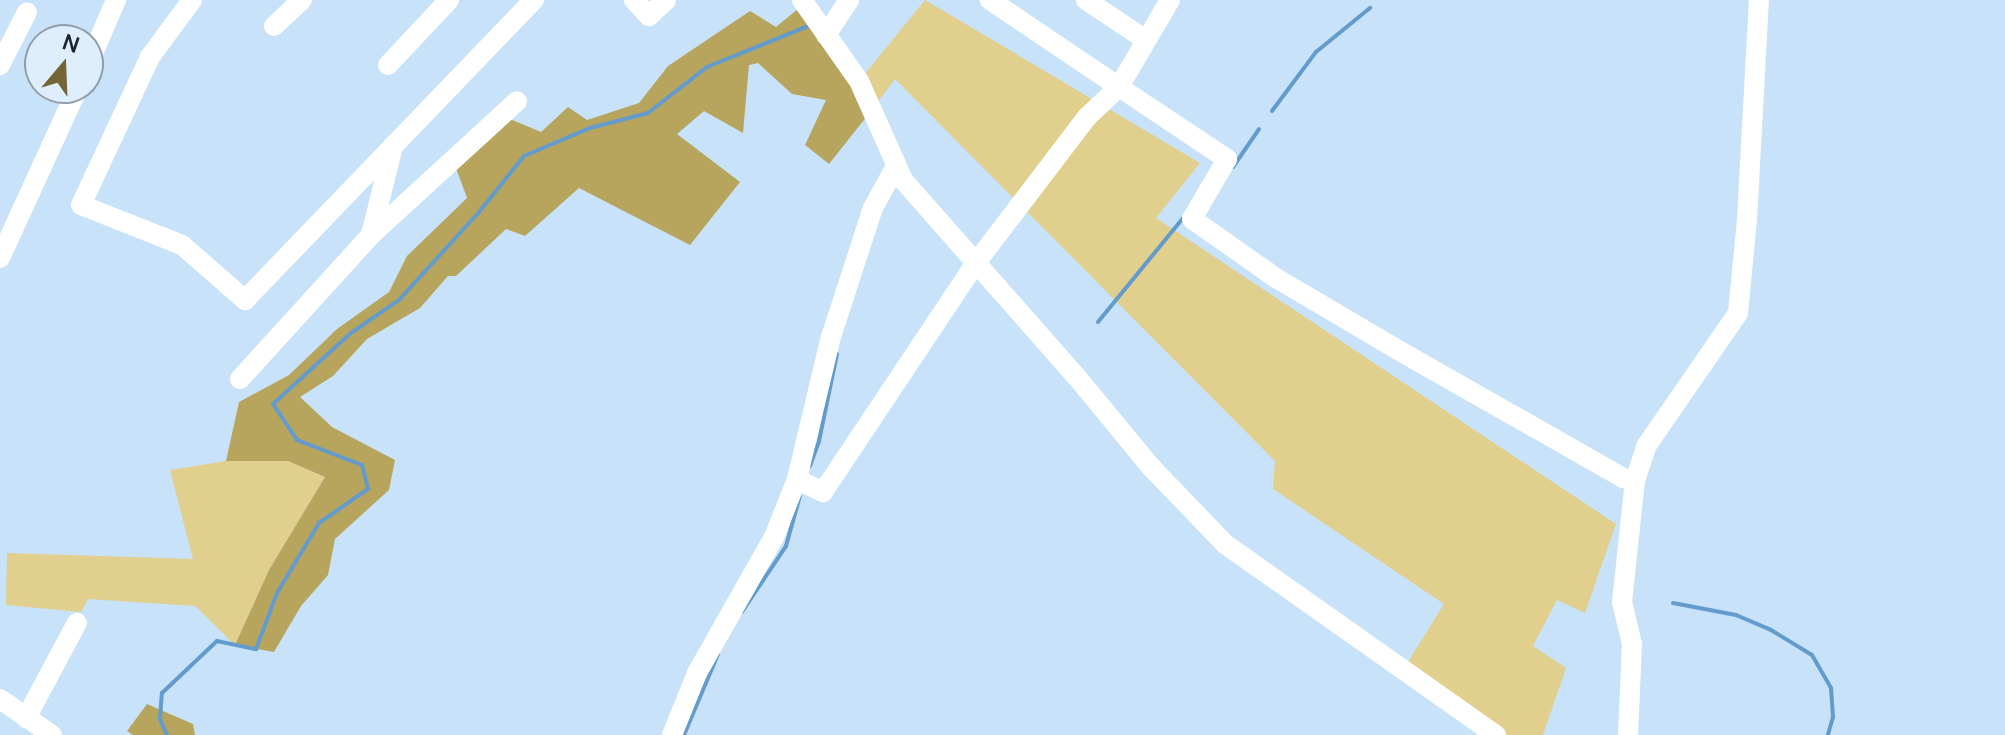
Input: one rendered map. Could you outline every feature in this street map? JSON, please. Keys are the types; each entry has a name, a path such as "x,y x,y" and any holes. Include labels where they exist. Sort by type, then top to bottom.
{"street":[{"path":"104,28 116,0"},
{"path":"192,0 150,57 81,205 182,245 245,300 534,0"},
{"path":"274,26 302,0"},
{"path":"388,65 449,0"},
{"path":"634,0 649,16 666,0"},
{"path":"802,0 859,81 895,168 1151,467 1225,544 1496,735"},
{"path":"826,35 849,0"},
{"path":"990,0 1227,159 1192,219 1276,278 1329,310 1623,478 1635,481"},
{"path":"1086,0 1146,40"},
{"path":"797,479 823,492 975,264 1087,117 1119,87 1170,0"},
{"path":"1628,735 1632,644 1622,602 1635,481 1647,445 1738,313 1759,0"},
{"path":"0,65 26,6"},
{"path":"240,379 371,235 517,101"},
{"path":"0,258 10,219 70,104"},
{"path":"371,235 394,142"},
{"path":"672,735 697,673 774,537 797,479 830,340 873,208 895,168"},
{"path":"26,718 77,623"},
{"path":"0,699 52,735"}],"shaded area":[{"path":"925,0 1200,163 1156,218 1616,524 1585,613 1557,600 1533,646 1566,668 1543,735 1496,735 1403,670 1444,604 1273,489 1275,461 895,79 871,111 859,81"},
{"path":"804,4 871,111 829,164 805,145 826,100 792,94 758,63 749,65 743,133 704,111 677,134 740,182 690,245 579,188 525,236 506,229 456,276 448,276 420,308 367,339 333,376 300,397 332,427 395,460 389,490 335,539 328,575 301,606 274,652 235,645 269,570 325,477 288,461 226,461 239,402 289,375 337,329 389,292 407,256 467,198 456,168 510,119 541,132 568,107 587,120 639,103 668,66 750,11 776,27"},
{"path":"226,461 288,461 325,477 269,570 235,645 195,606 88,599 81,612 6,605 7,553 193,559 170,470"},
{"path":"147,704 193,724 195,735 133,735 127,731"}],"waterway":[{"path":"1272,111 1316,52 1370,8"},
{"path":"167,735 160,719 162,693 217,641 256,649 277,593 319,523 368,489 362,465 297,440 273,404 351,333 399,300 479,212 524,156 590,128 648,113 707,67 806,27"},
{"path":"1233,167 1259,129"},
{"path":"1098,322 1183,218"},
{"path":"810,466 819,441 837,354"},
{"path":"742,612 786,546 800,496"},
{"path":"1673,603 1736,615 1771,630 1812,655 1831,688 1833,717 1828,735"},
{"path":"684,735 718,654"}]}
